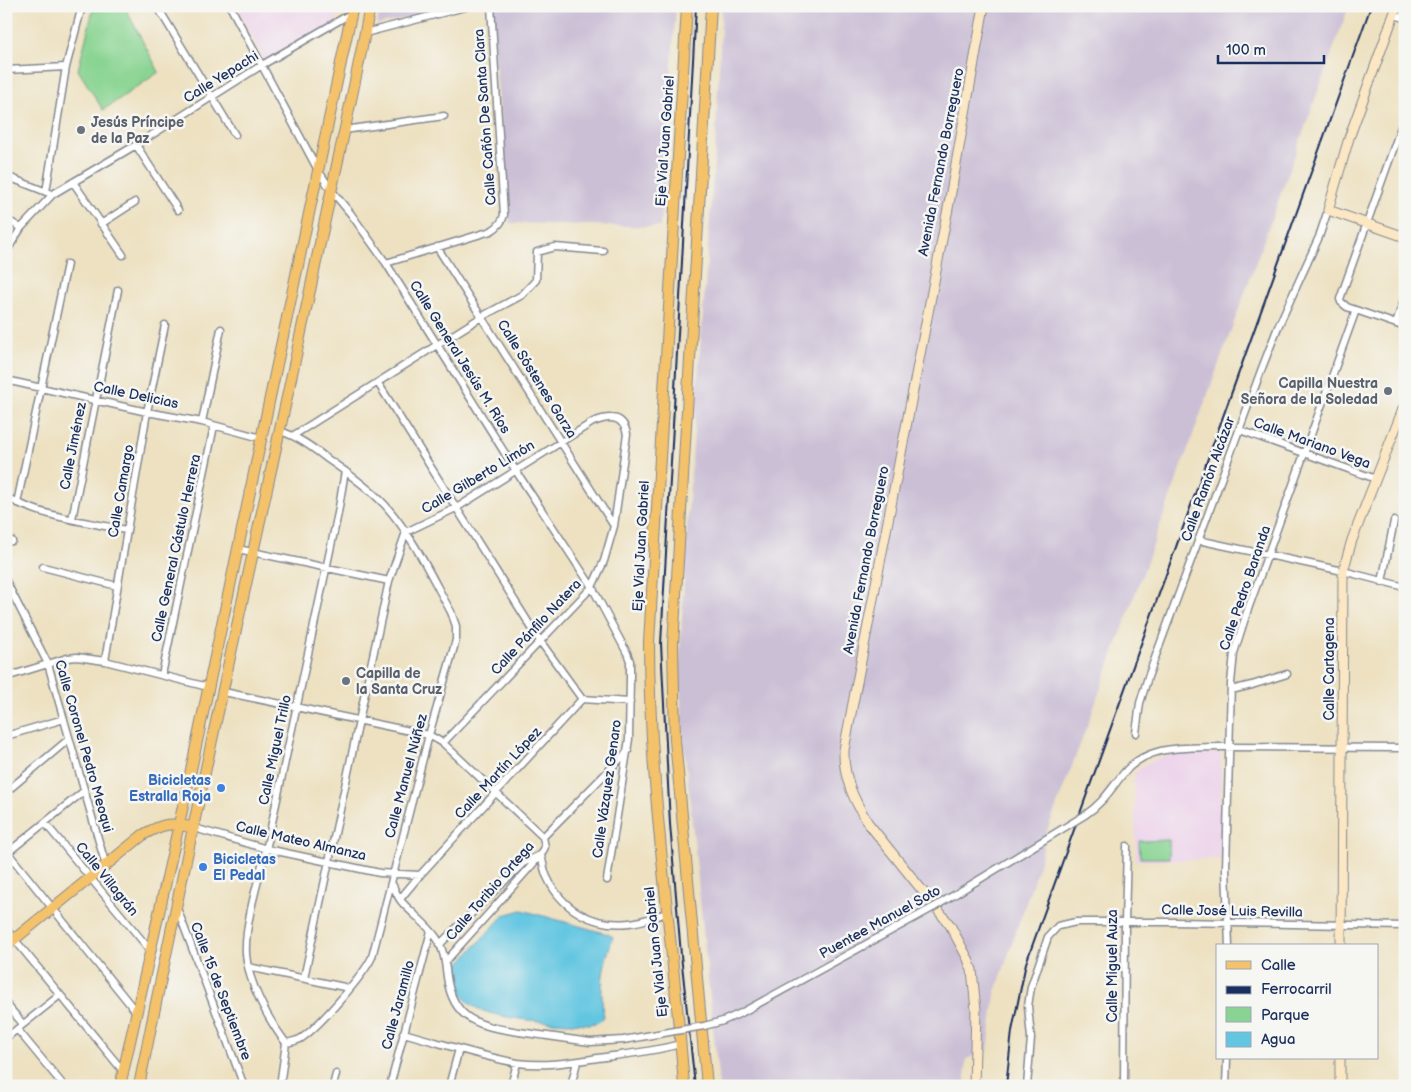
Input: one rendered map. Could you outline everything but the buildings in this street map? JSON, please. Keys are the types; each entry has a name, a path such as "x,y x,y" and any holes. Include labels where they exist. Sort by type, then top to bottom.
{"main road":[{"path":"139,1086 175,904 224,692 370,6"},
{"name":"Eje Vial Juan Gabriel","path":"684,1086 656,804 651,733 649,642 687,6"},
{"path":"707,1086 675,740 673,645 711,6"},
{"name":"Avenida Fernando Borreguero","path":"974,1086 976,1010 972,970 968,959 950,925 868,823 857,805 848,784 844,765 844,750 950,198 984,6"},
{"path":"120,1086 179,824 353,10"},
{"path":"1396,10 1349,138 1328,210 1405,237"},
{"name":"Calle Cartagena","path":"1341,944 1344,571 1352,540 1405,404"},
{"path":"10,943 143,835 161,825 179,824"},
{"name":"Calle Mateo Almanza","path":"179,824 194,828"},
{"path":"1340,1060 1340,1086"}],"street":[{"path":"6,176 49,193 66,67 82,6"},
{"path":"157,6 235,135"},
{"name":"Calle General Jesús M. Ríos","path":"230,6 318,170 386,263 516,471 592,587 630,661 630,702"},
{"path":"365,33 469,6"},
{"name":"Calle Cañón De Santa Clara","path":"437,246 491,231 499,226 504,215 491,6"},
{"name":"Calle Yepachi","path":"6,252 21,228 49,193 74,182 136,145 353,10"},
{"path":"1396,10 1405,18"},
{"path":"6,70 66,67"},
{"path":"344,130 444,116"},
{"path":"1405,116 1341,296 1341,302 1344,306 1405,327"},
{"path":"136,145 178,210"},
{"path":"74,182 123,255"},
{"path":"102,224 135,202"},
{"name":"Calle Ramón Alcázar","path":"1136,733 1140,703 1198,540 1278,328 1319,237 1328,210"},
{"path":"6,219 21,228"},
{"path":"386,263 437,246"},
{"name":"Calle Sóstenes Garza","path":"437,246 614,526"},
{"path":"294,435 378,384 483,316 531,288 536,280 537,252 555,247 603,251"},
{"path":"18,503 67,264"},
{"name":"Calle Jiménez","path":"72,519 118,290"},
{"path":"1396,324 1405,296"},
{"name":"Calle Pedro Baranda","path":"1229,944 1226,870 1231,690 1234,653 1356,310"},
{"name":"Calle Camargo","path":"105,662 126,530 164,325"},
{"path":"202,422 221,329"},
{"name":"Calle Delicias","path":"6,380 147,412 202,422 261,438"},
{"path":"378,384 458,507 540,640 582,699 630,702"},
{"name":"Calle Gilberto Limón","path":"406,532 458,507 593,422 602,419 618,419 623,422"},
{"name":"Calle Pánfilo Natera","path":"443,743 592,587 604,561 614,526 627,434 623,422"},
{"name":"Calle General Cástulo Herrera","path":"162,675 214,426"},
{"name":"Calle Mariano Vega","path":"1240,430 1376,479"},
{"name":"Calle Manuel Núñez","path":"280,431 294,435 345,472 384,504 406,532 451,612 456,626 456,640 429,735 372,957 368,966 309,1032 300,1039 286,1043"},
{"name":"Calle Miguel Trillo","path":"286,1043 265,1011 248,967 246,950 249,926 267,849 345,472"},
{"path":"6,497 18,503 72,519 126,530"},
{"path":"1382,582 1394,521"},
{"path":"304,978 389,581 406,532"},
{"path":"1198,540 1344,571 1405,587"},
{"path":"238,549 326,566 389,581"},
{"path":"43,567 117,586"},
{"name":"Calle Coronel Pedro Meoqui","path":"6,581 48,664 106,866"},
{"path":"6,677 67,658 77,657 208,687"},
{"path":"1231,690 1252,686 1287,674"},
{"path":"224,692 429,735 443,743 543,837"},
{"name":"Calle Martín López","path":"400,899 582,699"},
{"name":"Calle Vázquez Genaro","path":"607,880 628,750 630,702"},
{"path":"6,736 64,719"},
{"path":"6,792 69,739"},
{"name":"Puentee Manuel Soto","path":"446,961 451,996 461,1011 478,1024 582,1041 607,1042 704,1026 723,1021 741,1013 936,906 1085,815 1103,802 1130,767 1150,754 1165,749 1230,746 1405,748"},
{"name":"Calle Toribio Ortega","path":"446,961 541,855 545,847 543,837 628,750"},
{"path":"84,791 7,854 137,1013"},
{"name":"Calle Villagrán","path":"45,823 150,950"},
{"name":"Calle Mateo Almanza","path":"194,828 267,849 329,863 393,875 420,875"},
{"name":"Calle Miguel Auza","path":"1124,1086 1127,846"},
{"path":"440,944 523,863 532,857 541,855 546,876 553,887 580,914 594,921 628,923 666,913"},
{"path":"392,884 400,899 431,931 440,944 446,961"},
{"name":"Calle 15 de Septiembre","path":"175,904 244,1086"},
{"name":"Calle José Luis Revilla","path":"1027,1086 1031,1038 1028,1006 1031,987 1048,937 1058,926 1076,922 1228,922 1405,926"},
{"path":"6,929 10,943 60,995 123,1071"},
{"name":"Calle Jaramillo","path":"390,1086 431,931"},
{"path":"248,967 349,988"},
{"path":"6,1038 60,995"},
{"path":"6,1004 20,1027 64,1086"},
{"path":"403,1033 459,1049 517,1062 550,1064 577,1062 657,1050 680,1044"},
{"path":"280,1086 286,1043"},
{"path":"449,1086 459,1049"},
{"path":"1226,1086 1227,1060"},
{"path":"511,1086 517,1062"},
{"path":"571,1086 577,1062"},
{"path":"333,1086 336,1074"}],"shaded area":[{"path":"236,6 339,6 334,28 266,63"},
{"path":"381,6 458,6 377,25"},
{"path":"490,6 676,6 660,227 510,223"},
{"path":"722,6 1349,6 1086,729 1047,831 1040,861 995,994 988,1051 966,1059 965,1086 719,1086 684,742 679,674 688,513 715,152"},
{"path":"1221,753 1221,859 1136,861 1134,773 1158,758 1178,754"}],"green space":[{"path":"94,6 124,6 159,72 103,110 78,70"},
{"path":"1169,840 1169,858 1140,858 1139,841"}],"water":[{"path":"522,910 613,937 603,976 604,1017 599,1022 590,1024 524,1020 489,1013 475,1007 466,1000 460,989 456,967 504,915"}],"railway":[{"path":"695,1086 670,824 661,644 696,6"},
{"path":"1006,1086 1012,1031 1026,963 1371,6"}],"place":[{"name":"Jesús Príncipe de la Paz","path":"81,130"},
{"name":"Capilla Nuestra Señora de la Soledad","path":"1388,391"},
{"name":"Capilla de la Santa Cruz","path":"346,681"},
{"name":"Bicicletas Estralla Roja","path":"221,788"},
{"name":"Bicicletas El Pedal","path":"203,867"}]}
